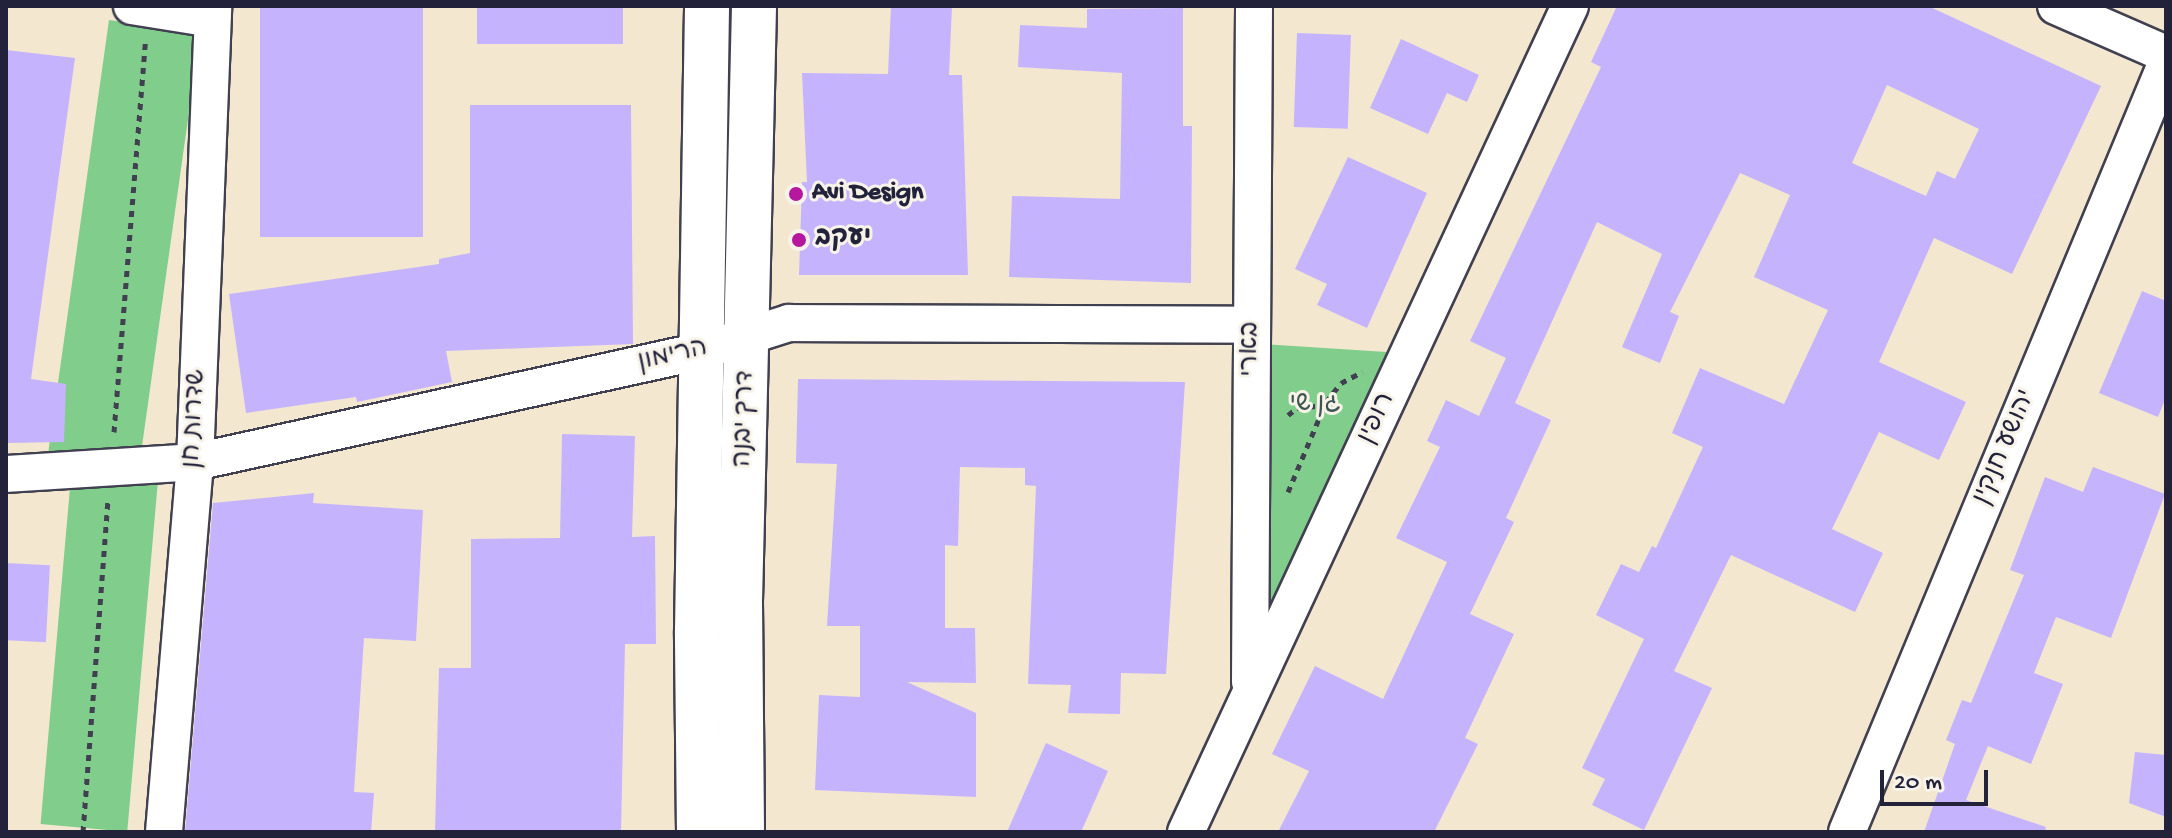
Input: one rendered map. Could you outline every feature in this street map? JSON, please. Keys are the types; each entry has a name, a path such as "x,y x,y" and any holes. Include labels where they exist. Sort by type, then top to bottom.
{"main road":[{"name":"דרך יבנה","path":"699,832 701,351 707,6"},
{"name":"דרך יבנה","path":"742,832 740,601 754,6"}],"street":[{"name":"בארי","path":"1250,692 1254,6"},
{"name":"רופין","path":"1186,832 1570,6"},
{"path":"2056,6 2166,54"},
{"path":"140,7 213,12"},
{"name":"שדרות חן","path":"164,832 195,462 213,12"},
{"name":"יהושע חנקין","path":"1847,832 2166,64"},
{"name":"הרימון","path":"6,474 195,462 701,351 789,323 1252,325"}],"path":[{"path":"83,832 111,469 140,7"},
{"path":"1251,518 1279,504 1295,479 1325,405 1354,373 1398,375"},
{"path":"1285,427 1287,416 1297,408 1325,405"},
{"path":"1288,472 1295,479"}],"green space":[{"path":"109,20 200,33 139,468 48,455"},
{"name":"גן שי","path":"1261,344 1402,353 1259,653"},
{"path":"71,472 158,480 127,832 41,824"}],"building":[{"path":"260,6 423,6 423,237 260,237"},
{"path":"477,6 623,6 623,44 477,44"},
{"path":"891,6 952,6 949,75 962,75 968,275 799,275 802,182 807,182 802,73 888,74"},
{"path":"1617,6 1928,6 2101,86 2012,274 1934,238 1879,362 1966,402 1939,460 1879,432 1832,529 1883,553 1855,612 1731,555 1674,671 1712,688 1644,830 1592,805 1605,779 1582,768 1644,639 1596,615 1621,564 1639,572 1652,546 1656,548 1703,447 1672,433 1700,368 1784,404 1828,310 1754,277 1790,195 1740,173 1670,312 1679,316 1660,363 1622,347 1662,254 1597,222 1515,403 1551,420 1506,518 1514,522 1470,614 1514,634 1465,738 1478,744 1434,832 1278,832 1309,771 1272,754 1315,666 1383,699 1447,562 1396,538 1440,447 1427,441 1446,400 1479,416 1506,358 1470,341 1601,67 1591,62","holes":["1887,85 1979,129 1955,179 1937,171 1926,196 1852,163"]},
{"path":"1183,8 1183,126 1192,126 1191,283 1009,277 1012,196 1120,199 1122,73 1018,67 1020,25 1087,28 1087,9"},
{"path":"1297,33 1351,35 1348,129 1294,127"},
{"path":"1401,39 1479,75 1467,102 1447,93 1428,134 1370,108"},
{"path":"6,50 75,58 31,379 66,384 64,442 6,443"},
{"path":"470,105 631,105 633,344 446,351 452,382 357,402 356,397 246,413 229,294 439,264 439,259 470,253"},
{"path":"1348,157 1427,193 1367,328 1317,305 1327,284 1295,269"},
{"path":"2142,291 2166,301 2166,397 2158,417 2099,393"},
{"path":"798,379 1185,382 1166,674 1121,673 1120,714 1068,713 1071,685 1028,684 1036,486 1025,485 1025,468 960,467 958,546 945,545 945,628 975,628 976,683 907,682 976,713 976,797 815,790 819,695 860,697 860,626 827,626 837,464 796,463"},
{"path":"562,434 635,436 632,537 655,536 656,644 625,644 621,832 435,832 439,668 471,668 471,539 560,538"},
{"path":"2093,467 2165,494 2111,638 2056,617 2034,673 2063,684 2031,764 1988,746 1966,800 2046,827 2045,832 1924,832 1955,744 1946,740 1962,700 1971,703 2024,575 2010,570 2045,477 2083,492"},
{"path":"314,493 313,503 423,510 416,641 364,638 354,792 374,793 371,832 185,832 213,503"},
{"path":"6,563 50,565 46,642 6,640"},
{"path":"1046,743 1108,771 1081,832 1007,832"},
{"path":"2135,752 2166,755 2166,817 2129,803"}],"place":[{"name":"Avi Design","path":"796,194"},
{"name":"יעקב","path":"799,240"}]}
